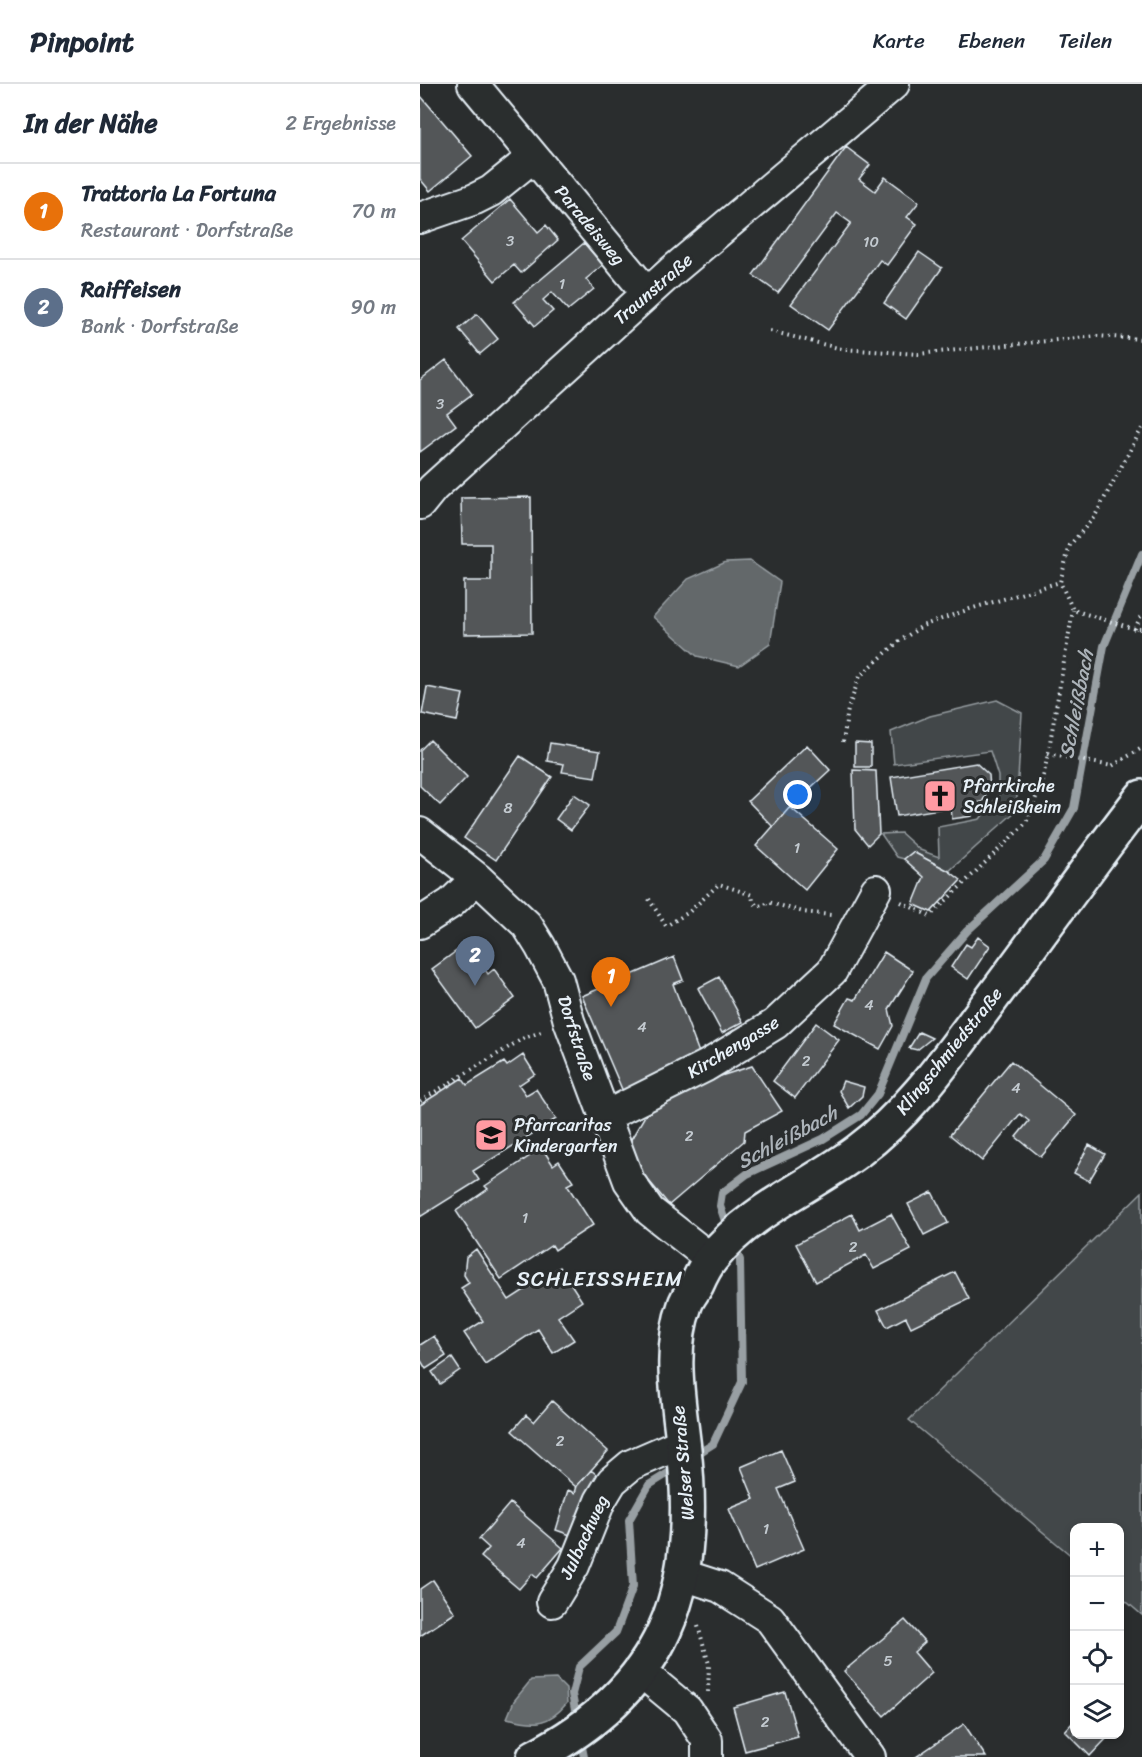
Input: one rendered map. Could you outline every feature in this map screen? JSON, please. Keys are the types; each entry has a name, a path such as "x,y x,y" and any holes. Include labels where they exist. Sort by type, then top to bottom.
{"main road":[{"name":"Klingschmiedstraße","path":"711,1259 744,1226 858,1152 908,1105 951,1053 1142,796"},
{"name":"Welser Straße","path":"547,1750 592,1722 619,1696 654,1652 675,1605 683,1575 689,1530 684,1448 676,1382 676,1355 685,1304 711,1259"}],"street":[{"name":"Paradeisweg","path":"473,84 647,293"},
{"name":"Traunstraße","path":"420,504 433,488 647,293 894,84"},
{"path":"420,218 475,200 491,191 533,157"},
{"name":"Dorfstraße","path":"420,833 477,878 526,926 540,946 558,980 569,1021 628,1181 650,1210 711,1259"},
{"path":"420,923 452,903 477,878"},
{"name":"Kirchengasse","path":"604,1117 706,1066 775,1024 832,971 876,890"},
{"name":"Julbachweg","path":"552,1602 574,1566 600,1501 612,1481 631,1466 684,1448"},
{"path":"683,1575 720,1587 770,1619 870,1757"},
{"path":"640,1671 687,1710 707,1740 707,1757"}],"path":[{"path":"770,331 842,349 918,354 1097,336 1142,339"},
{"path":"876,890 930,916 1026,823 1042,782 1073,610 1060,582 1070,545 1095,516 1142,428"},
{"path":"843,742 848,709 860,676 898,642 922,626 1060,582"},
{"path":"1073,610 1135,629 1142,629"},
{"path":"1135,629 1142,613"},
{"path":"1048,754 1112,766 1142,748"},
{"path":"649,898 666,926 689,912 719,884 752,895 757,906 768,902 803,912 861,917"},
{"path":"420,1101 525,1038 569,1021"},
{"path":"696,1620 709,1664 708,1697"}],"shaded area":[{"path":"750,561 780,582 770,644 739,666 697,656 653,617 688,579 726,562"},
{"path":"997,700 1022,713 1016,811 949,871 913,852 904,859 897,857 881,834 901,833 920,850 939,857 938,827 980,819 998,796 998,776 990,751 894,764 891,732 930,716"},
{"path":"1142,1192 1142,1615 1124,1599 1124,1523 1070,1523 1070,1555 909,1420"},
{"path":"556,1679 566,1689 567,1703 554,1716 540,1722 507,1718 514,1701 531,1680"}],"building":[{"path":"420,95 472,156 430,191 420,179"},
{"path":"846,147 870,165 859,179 875,191 885,177 919,202 907,217 917,224 887,265 880,260 828,330 791,304 851,223 837,213 778,293 753,275"},
{"path":"510,199 538,232 546,225 558,240 521,273 514,265 495,281 461,241"},
{"path":"584,243 603,265 586,279 594,289 568,310 552,292 543,300 553,311 535,326 514,302"},
{"path":"919,252 942,268 906,319 884,303"},
{"path":"477,314 498,339 480,354 459,329"},
{"path":"446,360 472,394 447,413 456,425 420,452 420,380"},
{"path":"531,497 532,633 464,634 464,581 491,581 491,544 462,544 461,498"},
{"path":"427,687 463,694 457,721 422,714"},
{"path":"430,740 467,777 440,805 420,786 420,750"},
{"path":"550,743 600,751 595,777 562,772 564,764 547,761"},
{"path":"855,743 871,744 871,767 855,767"},
{"path":"807,745 830,770 790,807 773,827 748,801"},
{"path":"520,756 552,777 496,860 464,838"},
{"name":"Pfarrkirche Schleißheim","path":"976,763 989,775 990,789 982,802 970,804 972,816 952,819 951,807 897,816 891,777"},
{"path":"853,770 876,771 879,834 868,845 855,829"},
{"path":"574,794 590,805 571,830 556,819"},
{"path":"790,807 838,849 805,890 756,846"},
{"path":"913,852 961,880 931,912 913,904 924,877 904,859"},
{"path":"978,937 990,946 968,979 951,967 966,944 971,947"},
{"path":"466,944 488,974 494,969 515,998 475,1028 432,969"},
{"path":"884,952 913,971 889,1009 893,1026 880,1049 834,1024 849,998 855,1000"},
{"path":"674,957 683,980 673,984 701,1058 624,1094 582,996"},
{"path":"719,977 743,1022 722,1033 698,988"},
{"path":"816,1023 839,1040 795,1098 773,1081"},
{"path":"919,1032 932,1038 917,1050 909,1048"},
{"path":"523,1055 535,1074 519,1085 526,1095 536,1089 556,1119 473,1171 479,1180 420,1217 420,1105 462,1078 467,1085 504,1062 507,1066"},
{"path":"1011,1061 1076,1115 1041,1157 1016,1137 1029,1121 1020,1114 982,1161 950,1135"},
{"path":"752,1066 782,1111 745,1131 744,1141 669,1205 624,1151 646,1114 699,1083"},
{"path":"843,1081 864,1087 862,1096 849,1108 839,1091"},
{"path":"1089,1145 1105,1154 1089,1181 1074,1173"},
{"path":"542,1148 553,1165 559,1161 573,1182 567,1185 593,1225 555,1250 552,1245 501,1279 456,1211 488,1189 485,1186"},
{"path":"932,1192 948,1223 924,1235 908,1204"},
{"path":"852,1214 860,1230 891,1214 911,1250 874,1269 866,1255 816,1282 796,1244"},
{"path":"476,1249 509,1300 560,1267 582,1301 558,1317 574,1340 553,1353 538,1329 485,1364 464,1333 483,1321 461,1288 469,1283 464,1275 466,1257"},
{"path":"955,1272 969,1299 911,1327 906,1317 887,1327 878,1310"},
{"path":"434,1336 446,1356 426,1369 420,1359 420,1345"},
{"path":"452,1358 460,1370 440,1384 432,1372"},
{"path":"552,1401 608,1451 576,1487 512,1431 526,1415 534,1422"},
{"path":"781,1450 795,1482 778,1489 804,1549 755,1570 729,1509 754,1499 741,1467"},
{"path":"591,1470 602,1479 579,1538 556,1530 568,1490 575,1493 577,1486"},
{"path":"510,1503 563,1548 537,1578 532,1574 519,1589 481,1557 489,1548 479,1539"},
{"path":"433,1580 455,1613 420,1636 420,1589"},
{"path":"905,1620 925,1642 914,1652 932,1673 884,1716 844,1671"},
{"path":"785,1692 798,1737 745,1751 733,1707"},
{"path":"964,1724 986,1757 916,1757"},
{"path":"1070,1725 1070,1736 1065,1731"},
{"path":"1073,1739 1106,1739 1090,1756"}],"waterway":[{"name":"Schleißbach","path":"728,1230 720,1206 722,1193 747,1174 823,1139 861,1115 878,1094 926,978 967,931 1044,860 1074,808 1104,646 1142,554"},
{"name":"Schleißbach","path":"691,1458 713,1444 742,1382 740,1260 734,1245"},
{"name":"Schleißbach","path":"577,1721 572,1694 579,1667 616,1632 633,1586 629,1520 649,1485 678,1467"},
{"name":"Schleißbach","path":"580,1737 584,1757"}],"place":[{"name":"Pfarrkirche Schleißheim","path":"940,796"},
{"name":"Raiffeisen","path":"475,986"},
{"name":"Trattoria La Fortuna","path":"611,1007"},
{"name":"Pfarrcaritas Kindergarten","path":"491,1135"}],"district":[{"name":"SCHLEISSHEIM","path":"600,1279"}]}
